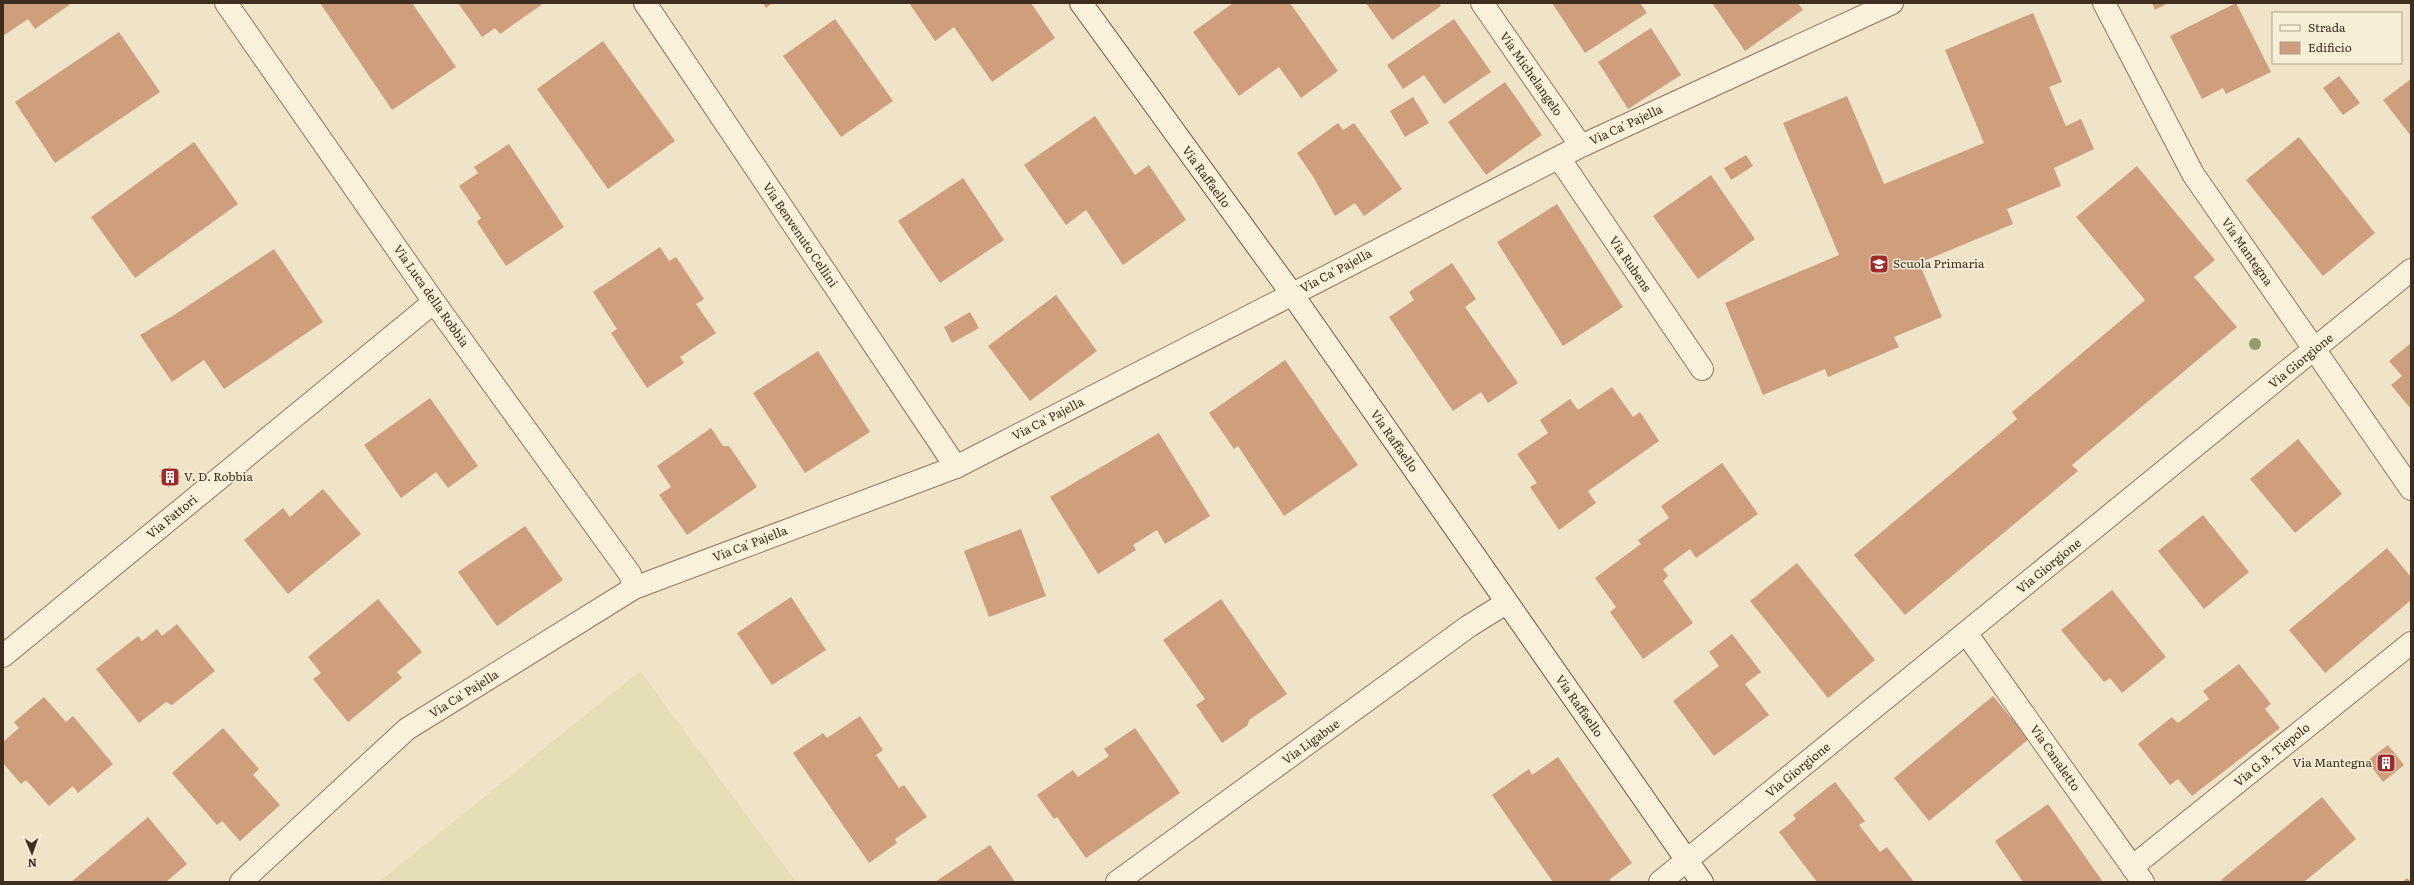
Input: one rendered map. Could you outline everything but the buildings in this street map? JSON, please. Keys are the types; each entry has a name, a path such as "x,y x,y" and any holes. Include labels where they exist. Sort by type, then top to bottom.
{"street":[{"name":"Via Luca della Robbia","path":"226,3 434,302 630,574 634,588"},
{"name":"Via Benvenuto Cellini","path":"645,3 956,467"},
{"name":"Via Raffaello","path":"1081,3 1292,294 1702,882"},
{"name":"Via Michelangelo","path":"1482,3 1580,146"},
{"name":"Via Mantegna","path":"2104,3 2193,174 2411,490"},
{"name":"Via Ca' Pajella","path":"241,882 407,729 634,588 956,467 1580,146 1877,6"},
{"name":"Via Rubens","path":"1559,158 1702,369"},
{"name":"Via Giorgione","path":"1660,882 2315,350 2411,270"},
{"name":"Via Fattori","path":"3,656 434,302"},
{"name":"Via Ligabue","path":"1117,882 1470,626 1506,603"},
{"name":"Via Canaletto","path":"1966,633 2138,875"},
{"name":"Via G.B. Tiepolo","path":"2138,875 2411,643"}],"shaded area":[{"path":"640,671 796,882 379,882"}],"place":[{"name":"Scuola Primaria","path":"1879,264"},
{"name":"V. D. Robbia","path":"170,477"},
{"name":"Via Mantegna","path":"2386,763"}]}
